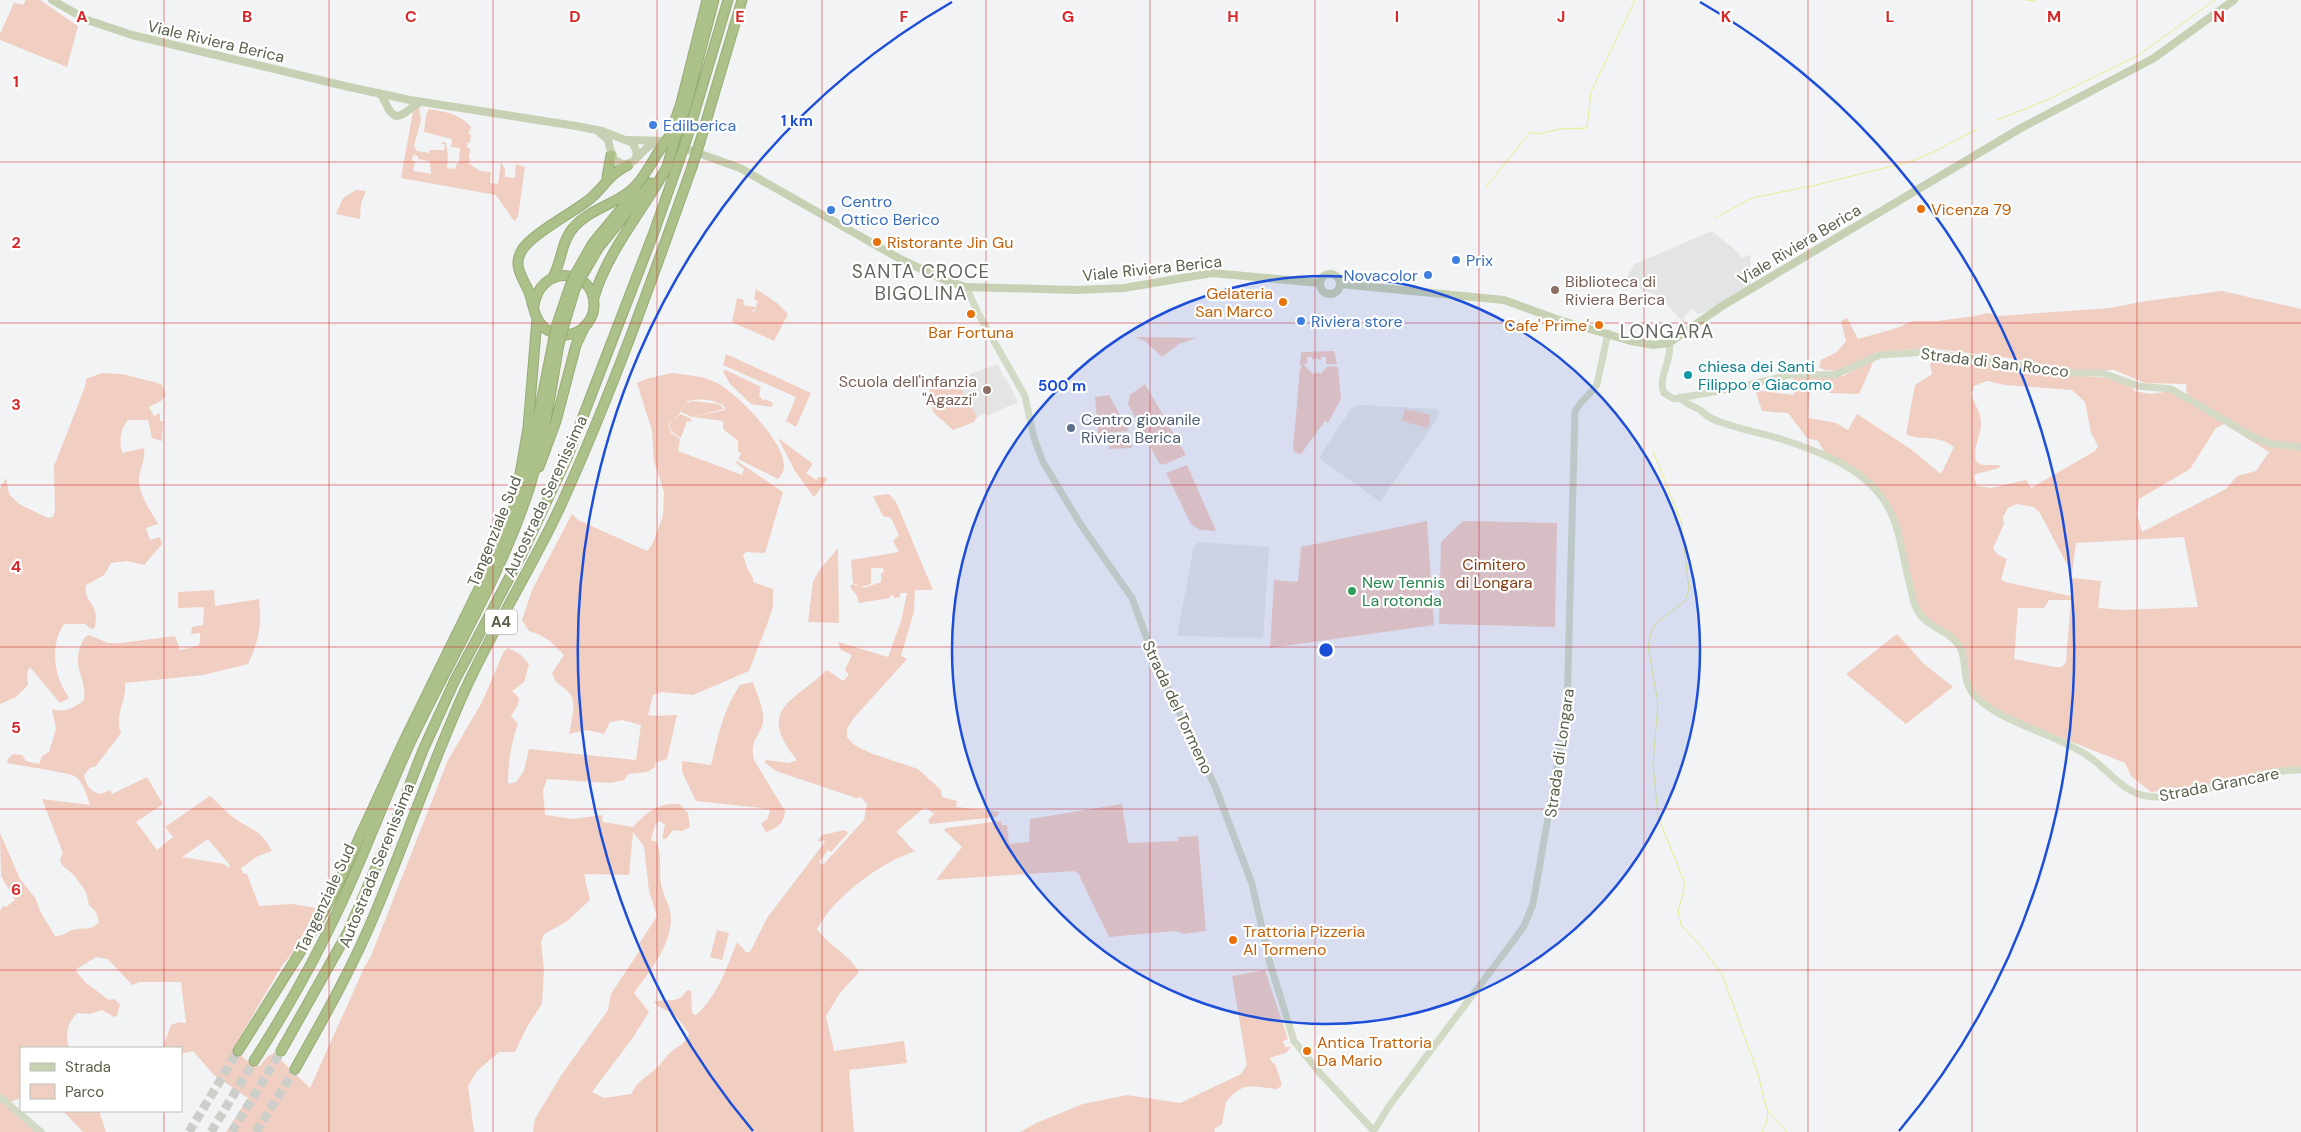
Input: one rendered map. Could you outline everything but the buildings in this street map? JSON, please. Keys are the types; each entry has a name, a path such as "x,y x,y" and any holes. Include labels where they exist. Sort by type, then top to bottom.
{"highway":[{"name":"Tangenziale Sud","path":"673,136 707,0"},
{"name":"Tangenziale Sud","path":"238,1051 332,899 404,741 480,589 508,527 529,463 559,328 573,287 579,274 599,247 653,180 663,148 673,136 686,106 714,0"},
{"name":"Autostrada Serenissima","path":"281,1051 348,932 389,837 423,750 455,680 522,554 567,458 654,232 679,161 728,0"},
{"name":"Autostrada Serenissima","path":"294,1069 323,1019 362,942 466,686 548,533 576,472 663,248 692,167 742,0"},
{"path":"534,306 535,297 549,280 559,263 566,239 573,228 589,214 628,193 673,136"},
{"path":"530,485 545,453 556,421 576,345 593,314 597,286 666,167 663,148"},
{"path":"602,186 609,172 611,153"},
{"path":"508,527 523,463 528,428 537,318 521,275 518,260 525,245 589,200 612,174 632,162"},
{"path":"521,275 532,284 567,275 581,280 591,291 594,298"},
{"path":"537,318 548,330 555,334 571,334 585,327"},
{"name":"Tangenziale Sud","path":"254,1061 291,1002 341,905 409,744 502,559 530,485 543,433 556,343"}],"main road":[{"name":"Viale Riviera Berica","path":"52,0 87,20 132,35 379,93 593,129 747,171 902,260 945,280 966,287 1076,290 1124,288 1212,273 1320,283"},
{"name":"Viale Riviera Berica","path":"1340,284 1504,300 1559,320 1653,345 1669,343 1722,306 2012,133 2146,63 2234,0"},
{"path":"379,93 386,100 392,114 396,116 403,115 408,109 422,101"},
{"path":"388,108 390,101 400,97 408,104 408,109"},
{"path":"593,129 606,138 616,162 632,162 647,146 663,148"},
{"path":"611,153 618,140 628,140 637,149 632,162"},
{"name":"Viale Riviera Berica","path":"1329,274 1336,275 1340,284 1338,290 1329,294 1323,292 1320,283 1323,277 1329,274"}],"street":[{"name":"Strada del Tormeno","path":"966,287 979,315 1025,396 1034,438 1043,462 1081,525 1132,598 1158,666 1216,786 1252,884 1269,960 1294,1040 1318,1072 1373,1131"},
{"name":"Strada di Longara","path":"1373,1131 1524,926 1533,904 1567,708 1575,412 1576,408 1594,392 1598,384 1608,333"},
{"path":"1669,343 1670,349 1662,381 1662,389 1668,396 1680,397"},
{"name":"Strada di San Rocco","path":"1680,397 1735,388 1794,374 1834,375 1880,355 1925,352 2034,367 2063,373 2103,373 2138,386 2171,389 2255,438 2272,444 2301,447"},
{"name":"Strada Grancare","path":"1680,397 1685,403 1700,409 1710,418 1785,440 1832,458 1868,482 1883,496 1897,524 1916,608 1927,621 1955,641 1961,652 1968,687 1985,705 2001,716 2088,756 2119,785 2131,792 2156,797 2184,794 2259,775 2301,770"},
{"path":"0,1097 41,1132"}],"shaded area":[{"path":"1712,231 1739,253 1742,259 1750,254 1751,284 1707,311 1698,314 1692,309 1683,319 1689,325 1687,326 1659,296 1624,282 1635,264"},
{"name":"Scuola dell'infanzia \"Agazzi\"","path":"998,364 1018,402 987,416 985,414 977,417 956,379"},
{"path":"1354,406 1437,409 1439,416 1380,502 1319,458 1350,410"},
{"path":"1199,542 1269,547 1263,638 1177,636 1194,546"}],"green space":[{"path":"26,0 40,0 78,26 67,67 0,40 0,34 14,3 23,5"},
{"path":"419,106 421,120 414,146 417,151 429,153 430,150 444,150 445,144 441,144 443,142 446,143 447,168 455,169 457,163 459,163 460,148 451,147 452,139 424,132 426,115 429,109 457,116 471,127 468,134 471,134 470,143 467,143 467,148 470,148 469,158 471,160 468,163 480,171 491,172 490,183 498,184 501,162 505,169 505,177 515,178 516,164 525,167 518,217 514,221 496,195 401,178 413,111","holes":["413,155 418,156 418,159 430,161 431,174 413,171 415,161 412,161"]},
{"path":"356,190 366,191 361,203 360,219 336,214 343,198"},
{"path":"756,289 777,303 788,314 774,341 732,322 737,298 744,300 743,305 755,307 757,302 755,309 751,312 755,311 758,301 754,300"},
{"path":"2222,291 2301,309 2301,770 2230,782 2151,792 2131,776 2125,763 2002,714 1972,695 1962,652 1930,622 1916,605 1898,528 1876,489 1823,454 1824,451 1818,441 1807,438 1788,413 1762,411 1755,390 1794,395 1793,377 1808,375 1843,376 1874,360 1859,394 1830,393 1813,383 1809,397 1808,418 1836,423 1848,430 1857,414 1912,450 1941,474 1954,447 1941,440 1906,434 1915,385 1932,374 1930,364 1934,360 2000,364 2061,375 2114,378 2132,386 2134,391 2150,394 2172,391 2187,397 2186,384 2145,383 2114,370 2075,370 2009,358 1929,348 1878,352 1837,371 1825,370 1819,367 1821,360 1837,352 1846,341 1841,321 1847,318 1858,339 1897,328 1913,321 1936,321 1987,313 1999,316 2110,308 2146,301","holes":["1987,381 2005,385 2072,390 2085,402 2091,433 2098,446 2095,451 2031,488 2026,480 1991,488 1977,486 1974,477 1976,474 1999,468 2000,465 1982,465 1976,461 1975,451 1981,421 1971,394 1974,386","2224,424 2269,452 2256,471 2237,476 2226,489 2142,532 2137,515 2139,499 2190,469 2216,428","2017,504 2034,507 2040,513 2072,574 2076,543 2184,537 2198,607 2123,610 2098,608 2101,581 2072,578 2071,596 2005,582 2001,579 2007,559 1997,554 1993,548 2004,524 2003,517 2008,508","2049,600 2071,600 2066,662 2062,667 2014,659 2018,608 2044,608"]},
{"path":"1135,337 1196,338 1179,344 1162,357 1145,341"},
{"path":"1334,351 1337,364 1326,364 1326,357 1321,357 1321,360 1314,358 1312,360 1312,357 1307,357 1307,364 1303,364 1313,374 1318,372 1320,374 1328,366 1338,367 1341,399 1328,423 1325,421 1301,454 1296,453 1293,449 1300,369 1302,367 1300,364 1301,353"},
{"path":"726,354 811,393 796,427 786,421 796,397 723,365"},
{"path":"726,370 761,387 759,396 764,401 765,399 773,403 772,407 751,404 730,384 723,371"},
{"path":"102,373 122,374 158,383 162,385 166,395 161,401 149,407 154,416 160,413 160,421 163,421 162,441 152,438 148,420 128,420 123,428 120,439 122,453 144,448 144,457 139,476 141,491 158,524 146,528 150,540 160,537 162,544 144,565 127,561 111,563 104,575 86,585 87,597 96,613 95,628 91,629 85,624 64,624 56,642 55,661 57,671 69,698 60,703 30,667 27,673 28,685 16,697 0,704 0,489 6,478 9,494 19,504 48,518 53,517 55,511 54,466 85,387 86,379"},
{"path":"672,373 707,379 726,389 758,419 776,444 782,455 784,465 784,469 778,479 738,459 741,453 738,451 738,441 723,429 723,421 693,417 725,410 725,407 721,404 712,401 702,399 688,401 679,414 668,424 671,433 680,439 678,451 742,475 744,469 736,463 737,461 783,492 765,553 746,552 743,555 753,582 773,589 773,607 749,671 693,695 662,692 653,695 648,715 677,715 667,759 655,763 655,767 647,772 628,774 624,780 609,783 547,779 543,790 545,815 573,819 602,815 603,822 633,827 659,806 679,804 688,813 690,827 682,831 673,830 666,839 662,838 665,824 659,821 655,825 651,840 657,842 659,848 661,884 671,918 664,948 634,993 649,1012 632,1039 592,1092 604,1098 631,1094 640,1082 684,1042 689,1034 683,1025 674,1015 654,1002 676,1000 687,990 691,991 692,1013 696,1015 716,990 737,942 746,952 750,952 767,918 824,843 825,840 817,842 822,835 845,830 848,833 831,852 828,850 819,862 823,865 864,820 867,804 861,797 856,798 776,771 764,762 767,760 789,763 797,760 785,743 779,728 779,717 792,699 827,670 843,681 849,675 845,670 852,655 841,650 838,642 888,657 901,621 907,593 900,593 900,597 894,598 894,595 890,596 890,598 859,603 857,596 850,587 852,584 861,587 853,583 851,560 899,552 893,541 899,535 891,518 883,516 873,496 889,494 896,502 933,590 915,590 914,611 901,656 907,659 853,719 847,729 847,737 853,744 870,753 918,769 941,790 942,797 957,801 956,807 1000,812 996,817 930,824 928,820 934,814 925,807 896,832 915,851 901,856 860,882 835,905 817,929 850,960 859,972 840,993 826,1016 834,1051 904,1041 907,1063 849,1070 854,1132 533,1132 535,1119 560,1077 608,1010 611,994 642,947 639,944 657,916 649,891 644,846 633,832 629,875 584,874 590,900 566,922 544,934 541,942 544,970 542,1004 528,1025 515,1052 499,1052 477,1071 468,1086 474,1132 226,1132 248,1098 214,1075 193,1051 182,1054 182,1047 163,1047 171,1025 179,1022 186,1023 181,982 140,982 132,985 108,959 96,957 75,970 86,983 109,1000 114,999 120,1004 117,1016 114,1017 102,1010 89,1014 77,1013 68,1029 69,1047 20,1047 20,1098 5,1104 37,1132 0,1132 0,911 3,906 6,907 15,900 1,876 0,833 20,879 36,899 40,911 55,936 92,927 99,922 96,912 89,905 86,892 74,875 62,865 60,859 63,853 42,799 90,805 81,783 72,775 7,763 13,754 22,755 26,761 39,764 42,756 49,752 56,729 52,709 69,709 84,700 78,656 85,637 89,635 108,643 120,643 175,636 180,650 198,646 200,633 191,634 192,627 203,625 204,607 178,608 178,592 214,590 215,606 259,599 259,632 248,664 203,675 125,683 119,720 121,733 96,766 90,768 84,775 90,788 94,792 101,794 110,790 112,794 147,777 163,804 136,822 157,850 173,837 165,827 210,796 234,818 260,834 272,851 258,856 241,868 243,873 247,874 259,906 292,904 317,908 294,951 281,967 234,1047 242,1057 256,1066 260,1066 266,1058 275,1052 310,1088 371,956 448,760 482,702 504,651 508,648 521,655 529,664 524,682 512,691 519,698 518,705 511,716 518,724 510,753 508,784 516,782 524,771 529,749 636,760 641,725 622,720 610,722 604,734 587,730 569,734 573,713 572,698 557,683 552,673 564,655 550,641 529,631 522,620 532,590 572,514 578,520 647,551 652,545 663,516 664,492 654,461 652,431 637,383","holes":["871,568 883,568 884,572 881,573 881,582 864,588 861,587 871,584","208,839 229,864 229,868 224,864 182,857"]},
{"path":"956,379 977,417 974,422 953,430 933,412 929,389"},
{"path":"1145,384 1186,455 1163,465 1159,463 1128,404 1130,395"},
{"path":"1109,395 1129,431 1098,434 1095,397"},
{"path":"692,401 719,404 724,409 692,417 681,412 686,404"},
{"path":"1405,409 1431,415 1428,428 1402,421"},
{"path":"681,414 691,419 691,422 687,421 681,438 672,432 669,426 671,421"},
{"path":"1132,436 1132,448 1109,449 1108,437"},
{"path":"778,438 813,464 806,473 816,480 819,477 828,478 815,496 813,496 795,471"},
{"path":"1187,465 1216,531 1200,530 1191,524 1166,473"},
{"name":"New Tennis La rotonda","path":"1427,521 1434,625 1270,648 1274,580 1298,582 1301,547"},
{"name":"Cimitero di Longara","path":"1463,521 1557,523 1555,627 1439,624 1441,542"},
{"path":"838,548 839,623 808,622 813,582 818,572"},
{"path":"1897,634 1923,663 1953,687 1906,724 1846,674"},
{"path":"753,682 762,707 763,717 762,727 754,743 754,760 785,811 779,825 766,832 761,824 768,818 770,809 696,801 682,772 682,761 711,765 722,724 734,694 740,685"},
{"path":"1122,804 1128,843 1178,841 1178,837 1198,836 1206,931 1184,934 1175,931 1109,937 1078,873 1073,871 936,880 962,847 944,830 946,828 1001,821 1002,825 1007,825 1009,844 1029,842 1030,819"},
{"path":"717,930 729,933 722,960 710,957"},
{"path":"1265,970 1288,1039 1283,1041 1285,1047 1291,1047 1286,1053 1269,1058 1276,1066 1282,1085 1277,1089 1249,1086 1238,1090 1226,1102 1222,1124 1214,1129 1215,1132 1020,1132 1036,1123 1083,1104 1127,1095 1180,1103 1241,1074 1247,1065 1232,976"},
{"path":"64,1112 99,1112 106,1132 83,1132"}],"waterway":[{"path":"1486,187 1530,132 1538,134 1559,129 1587,128 1591,92 1635,0"},
{"path":"2026,0 2035,1"},
{"path":"1997,120 2045,101 2137,56 2215,0"},
{"path":"1715,218 1752,198 1816,185 1909,162 1934,152 1977,129"},
{"path":"1653,451 1681,521 1689,589 1685,601 1655,624 1648,647 1658,703 1653,764 1658,817 1684,881 1684,890 1678,911 1681,925 1699,944 1722,974 1758,1074 1768,1111 1787,1132"},
{"path":"1762,1132 1767,1121 1768,1111"}],"tunnel":[{"path":"189,1132 238,1051"},
{"path":"232,1132 281,1051"},
{"path":"211,1132 254,1061"},
{"path":"256,1132 295,1069"}],"place":[{"name":"Edilberica","path":"653,125"},
{"name":"Vicenza 79","path":"1921,209"},
{"name":"Centro Ottico Berico","path":"831,210"},
{"name":"Ristorante Jin Gu","path":"877,242"},
{"name":"Prix","path":"1456,260"},
{"name":"Novacolor","path":"1428,275"},
{"name":"Biblioteca di Riviera Berica","path":"1555,290"},
{"name":"Gelateria San Marco","path":"1283,302"},
{"name":"Bar Fortuna","path":"971,314"},
{"name":"Riviera store","path":"1301,321"},
{"name":"Cafe' Prime'","path":"1599,325"},
{"name":"chiesa dei Santi Filippo e Giacomo","path":"1688,375"},
{"name":"Scuola dell'infanzia \"Agazzi\"","path":"987,390"},
{"name":"Centro giovanile Riviera Berica","path":"1071,428"},
{"name":"New Tennis La rotonda","path":"1352,591"},
{"name":"Trattoria Pizzeria Al Tormeno","path":"1233,940"},
{"name":"Antica Trattoria Da Mario","path":"1307,1051"}],"district":[{"name":"SANTA CROCE BIGOLINA","path":"921,282"},
{"name":"LONGARA","path":"1667,331"}]}
